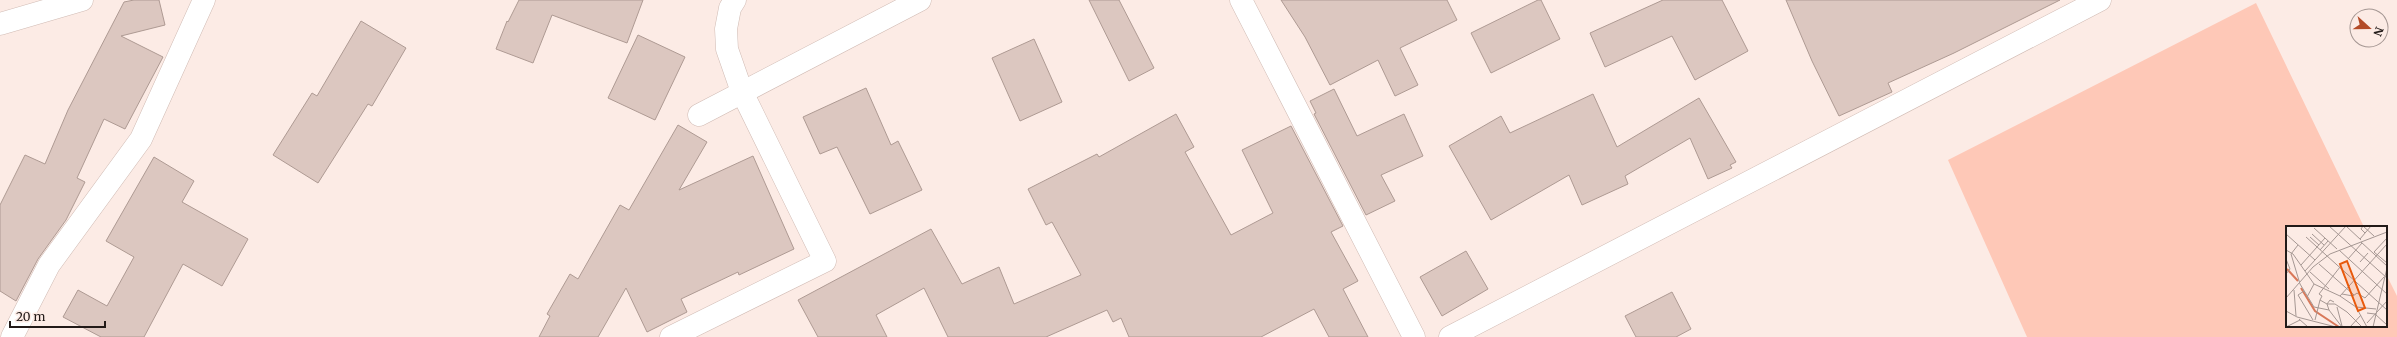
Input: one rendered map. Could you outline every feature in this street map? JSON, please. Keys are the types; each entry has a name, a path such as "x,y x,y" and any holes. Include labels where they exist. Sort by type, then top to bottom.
{"street":[{"path":"0,24 82,0"},
{"path":"12,337 49,265 141,139 204,0"},
{"path":"671,337 825,261 742,92 727,49 726,29 730,8 735,0"},
{"path":"699,115 920,0"},
{"path":"1241,0 1414,337"},
{"path":"1450,337 2100,0"}],"shaded area":[{"path":"2256,3 2364,226 2286,226 2286,327 2387,327 2387,276 2397,296 2397,337 2027,337 1948,160"}],"building":[{"path":"134,0 159,0 165,25 121,36 163,57 125,129 104,119 77,178 85,182 66,220 38,259 16,301 0,291 0,205 25,155 45,164 68,110 124,2"},
{"path":"519,0 643,0 627,43 552,15 533,63 496,49 507,21 508,22"},
{"path":"1089,0 1119,0 1154,68 1129,81"},
{"path":"1281,0 1447,0 1457,20 1400,48 1418,85 1395,96 1378,60 1330,85 1305,37"},
{"path":"1538,0 1541,0 1560,39 1491,73 1471,33"},
{"path":"1663,0 1722,0 1748,51 1695,80 1672,36 1605,67 1590,33"},
{"path":"1786,0 2060,0 1954,53 1888,83 1892,92 1839,116 1812,61"},
{"path":"361,21 406,48 372,106 368,104 318,183 273,155 312,93 317,96"},
{"path":"638,35 685,57 655,120 608,98"},
{"path":"1034,39 1062,102 1020,121 992,58"},
{"path":"866,88 891,145 898,141 922,190 870,214 837,147 820,154 803,117"},
{"path":"1334,89 1357,136 1404,114 1423,156 1381,175 1395,201 1366,215 1314,114 1316,113 1310,101"},
{"path":"1593,94 1617,147 1699,98 1736,162 1730,165 1732,168 1708,179 1690,138 1625,176 1628,184 1582,205 1569,175 1491,220 1449,146 1501,116 1510,133"},
{"path":"1176,114 1194,147 1185,152 1231,235 1273,213 1242,150 1291,126 1343,226 1331,232 1358,281 1343,289 1368,337 1329,337 1314,309 1261,337 1129,337 1121,318 1113,322 1107,310 1046,337 948,337 924,288 876,315 887,337 818,337 798,300 931,229 962,284 999,267 1014,304 1081,275 1052,222 1046,225 1028,189 1097,154 1099,157"},
{"path":"678,125 707,142 679,190 753,156 794,249 739,275 738,272 681,299 687,312 647,332 626,288 598,337 539,337 550,316 547,314 570,274 578,279 620,205 629,210"},
{"path":"154,157 194,181 182,202 248,239 222,286 183,264 144,337 101,337 63,317 78,290 107,306 134,257 106,241"},
{"path":"1466,251 1488,289 1442,316 1420,277"},
{"path":"1672,292 1691,329 1676,337 1636,337 1625,316"}]}
